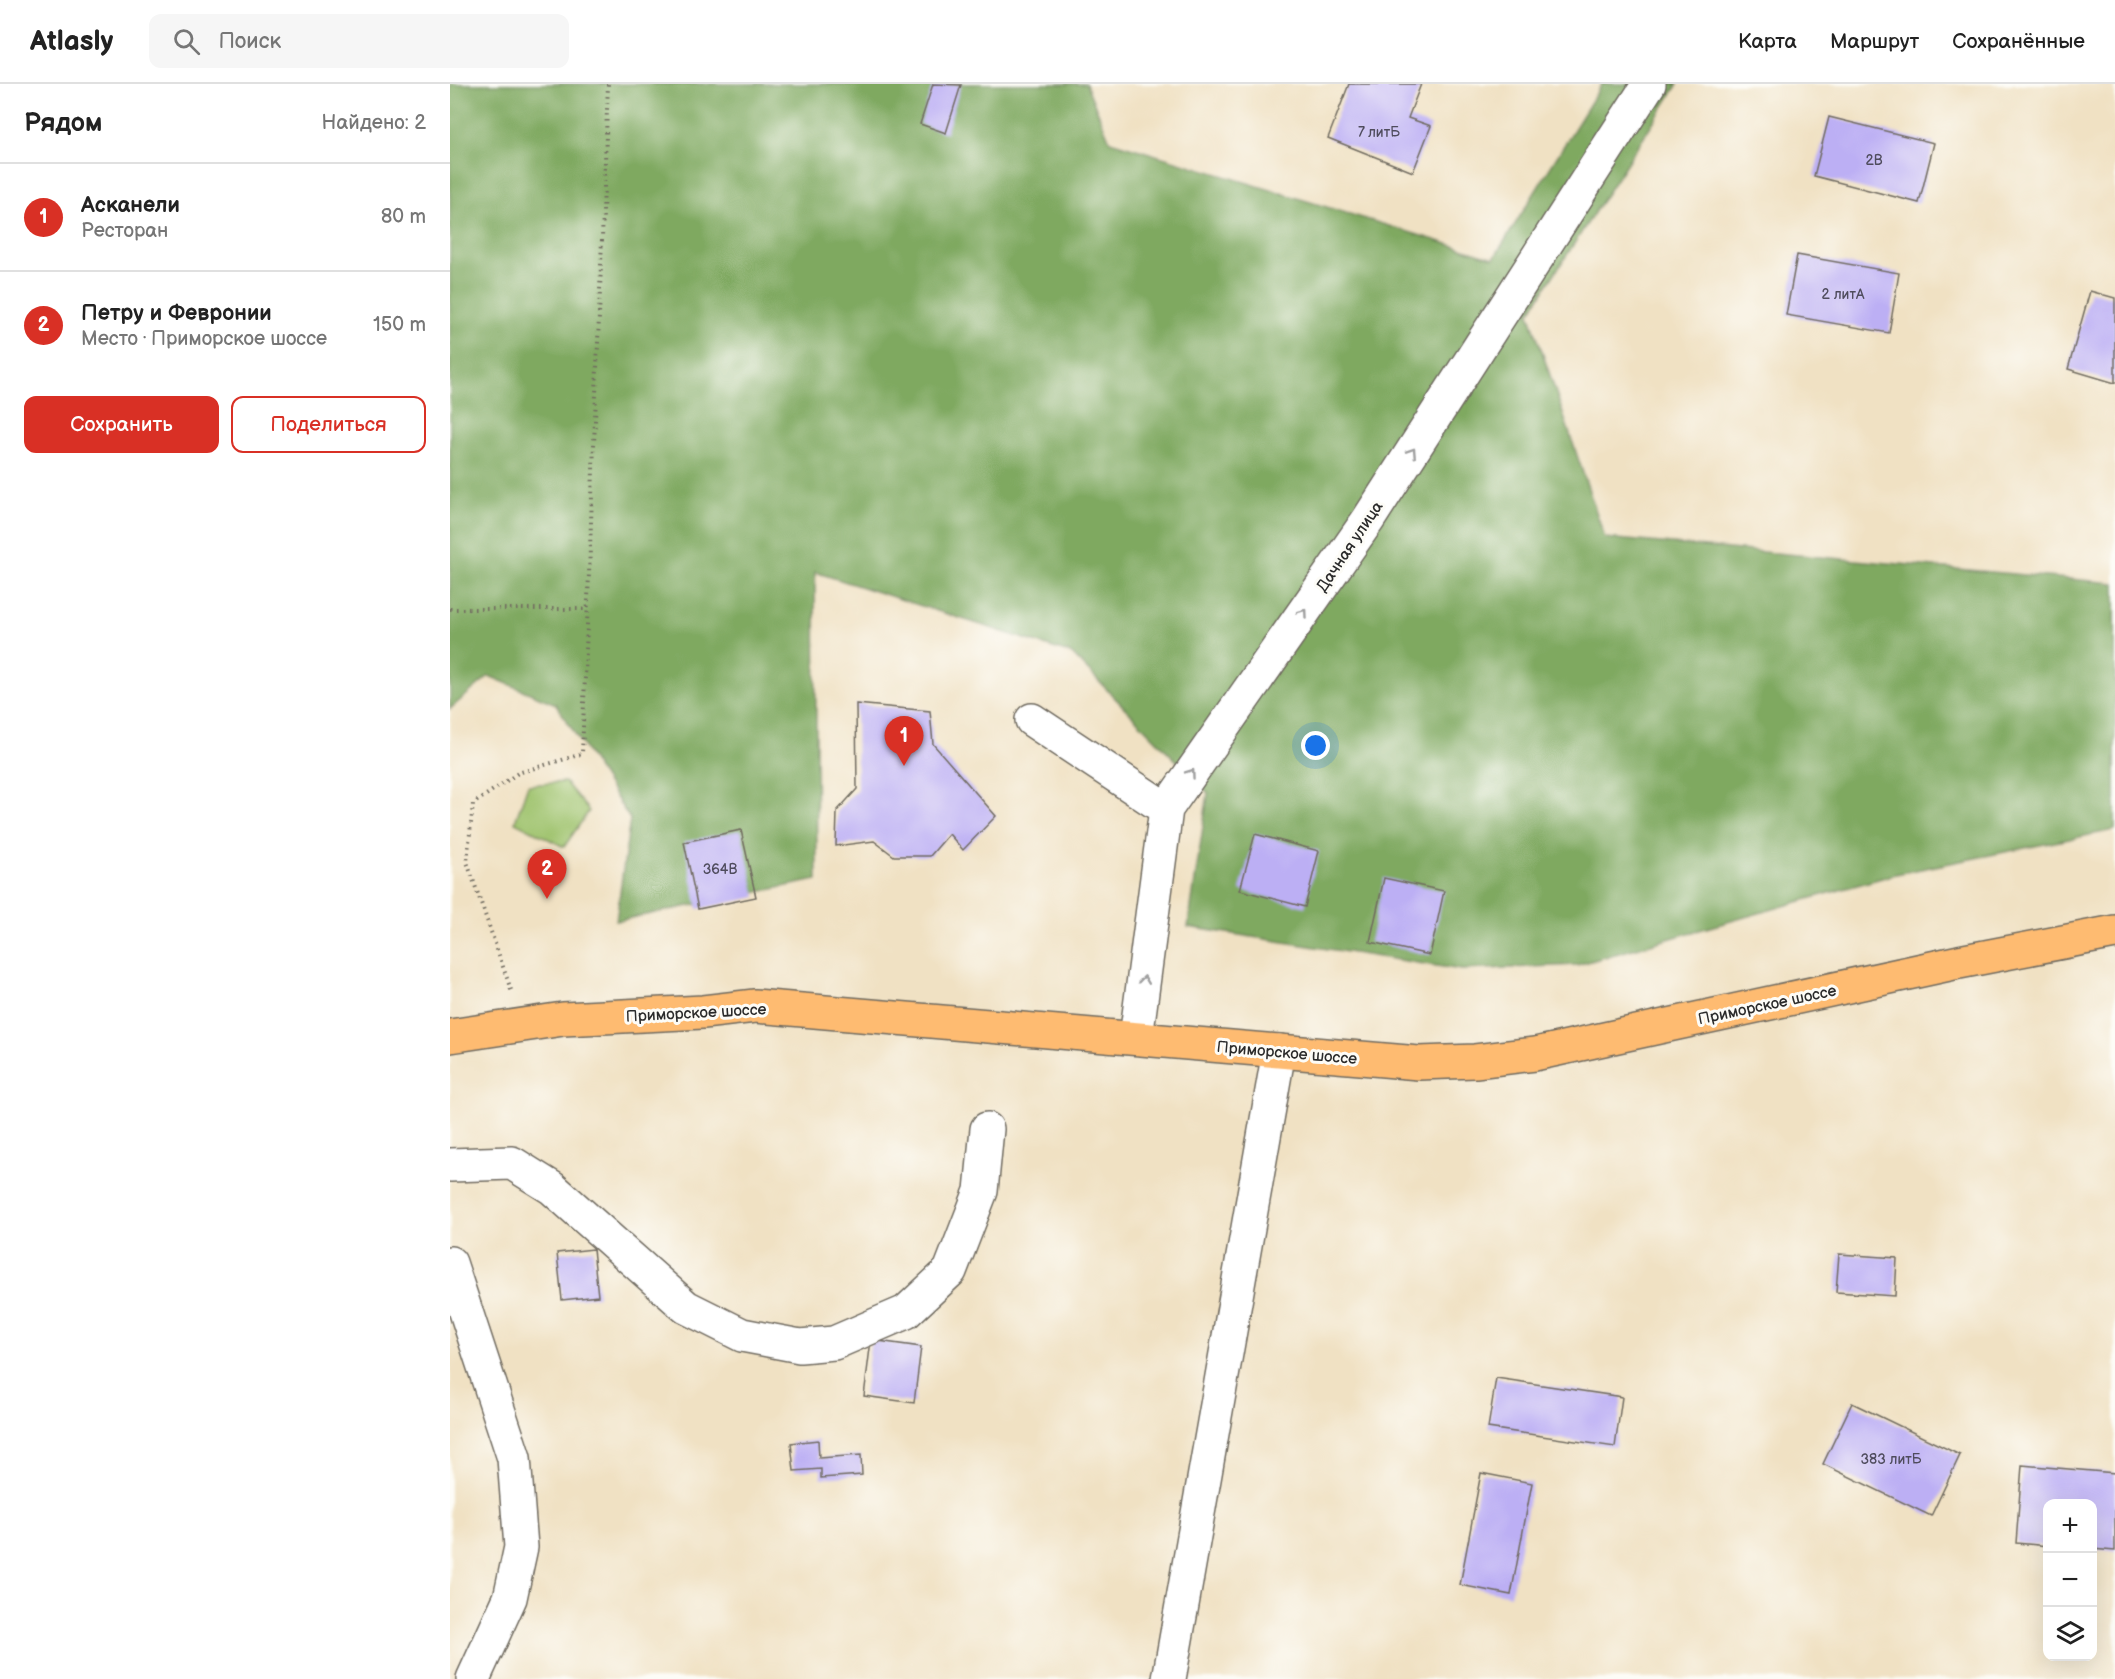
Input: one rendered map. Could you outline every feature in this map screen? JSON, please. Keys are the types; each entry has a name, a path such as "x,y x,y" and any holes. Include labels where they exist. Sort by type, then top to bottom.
{"main road":[{"name":"Приморское шоссе","path":"450,1036 563,1019 703,1012 755,1006 1419,1063 1475,1061 1535,1054 1959,962 2115,932"}],"street":[{"name":"Дачная улица","path":"1136,1038 1166,809 1368,520 1649,84"},
{"path":"1032,720 1166,809"},
{"path":"1169,1679 1279,1051"},
{"path":"450,1165 512,1163 552,1188 686,1306 742,1335 800,1346 834,1343 906,1312 950,1271 981,1191 987,1129"},
{"path":"450,1263 514,1458 521,1547 510,1598 473,1679"}],"path":[{"path":"511,990 467,862 473,804 518,773 582,754 608,84"},
{"path":"450,609 587,609"}],"green space":[{"path":"450,84 1086,84 1110,141 1494,258 1602,84 1678,84 1529,313 1605,538 2115,583 2115,830 1896,874 1577,965 1462,970 1188,927 1208,793 1072,654 815,572 817,880 616,921 630,819 556,704 489,676 450,709"},
{"path":"565,782 589,811 564,847 515,822 528,785"}],"building":[{"path":"933,84 961,85 946,133 920,124"},
{"path":"1349,84 1421,84 1408,118 1431,126 1413,172 1328,138"},
{"path":"1829,117 1934,143 1919,203 1814,176"},
{"path":"1797,255 1899,273 1889,333 1786,315"},
{"path":"2090,291 2115,298 2115,383 2068,369"},
{"path":"856,704 930,711 933,744 996,816 963,850 949,834 930,856 894,856 874,841 836,846 837,811 857,789"},
{"path":"741,830 756,897 698,909 684,842"},
{"path":"1255,834 1319,851 1305,907 1240,890"},
{"path":"1384,878 1444,891 1430,955 1370,942"},
{"path":"593,1249 598,1296 562,1300 557,1253"},
{"path":"1839,1254 1897,1258 1895,1296 1836,1292"},
{"path":"871,1340 921,1347 914,1403 864,1396"},
{"path":"1496,1378 1622,1397 1615,1447 1488,1428"},
{"path":"1852,1403 1960,1455 1931,1516 1823,1464"},
{"path":"818,1440 819,1458 861,1455 862,1475 821,1478 821,1469 794,1471 791,1443"},
{"path":"2022,1465 2115,1473 2115,1551 2097,1549 2097,1499 2043,1499 2043,1546 2016,1543"},
{"path":"1481,1473 1532,1483 1511,1595 1460,1585"}],"place":[{"name":"Асканели","path":"904,766"},
{"name":"Петру и Февронии","path":"547,899"}]}
